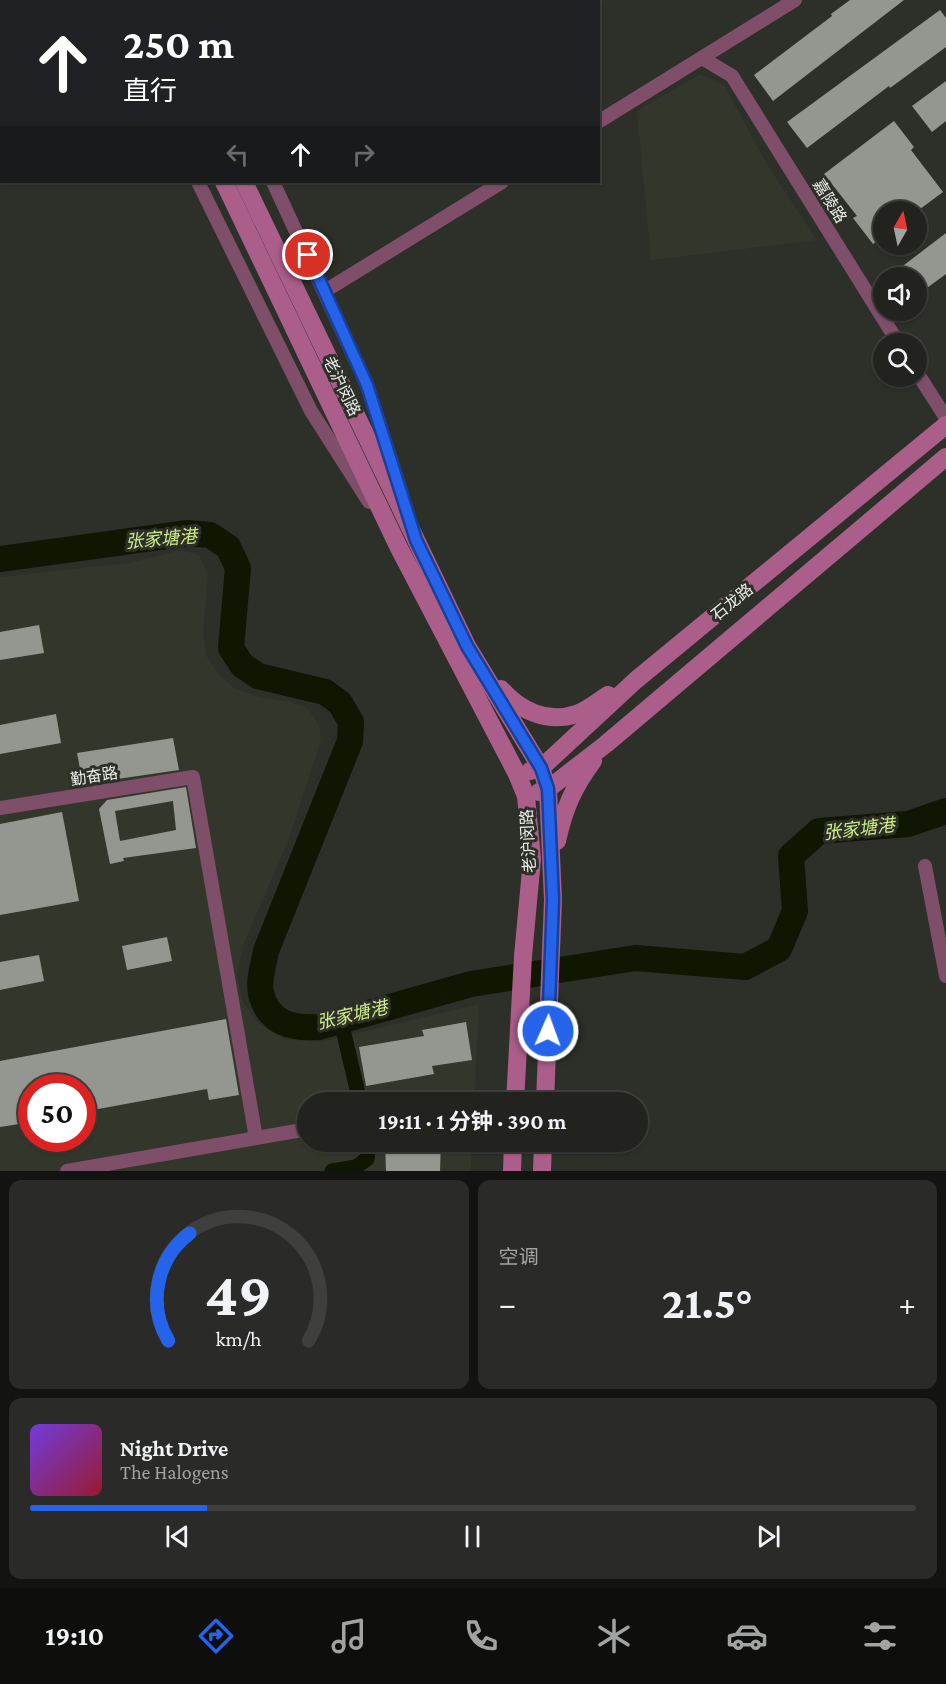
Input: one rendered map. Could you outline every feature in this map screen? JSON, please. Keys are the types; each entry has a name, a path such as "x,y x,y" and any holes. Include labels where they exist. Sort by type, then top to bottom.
{"main road":[{"name":"老沪闵路","path":"225,183 407,544 526,796 532,859 523,956 516,1092"},
{"name":"老沪闵路","path":"244,183 407,544 541,768 548,789 553,900 545,1092"},
{"name":"石龙路","path":"517,774 541,768 636,680 946,425"},
{"name":"石龙路","path":"526,796 548,789 606,744 946,458"},
{"path":"467,646 516,705 540,715 556,718 577,714 636,680"},
{"path":"551,860 564,811 583,774 606,744"},
{"path":"512,1171 513,1152"},
{"path":"542,1171 543,1152"}],"street":[{"path":"600,121 795,0"},
{"name":"嘉陵路","path":"702,58 732,76 892,333"},
{"path":"198,183 311,411 407,544"},
{"path":"273,183 367,385 407,544"},
{"path":"325,291 500,183"},
{"path":"926,387 946,418"},
{"name":"勤奋路","path":"0,808 193,777 256,1138"},
{"path":"925,866 946,976"},
{"path":"67,1171 297,1131"}],"shaded area":[{"path":"700,74 724,85 768,166 817,240 651,260 637,111"},
{"path":"182,550 199,555 208,575 203,633 206,655 220,676 234,688 259,697 291,702 307,708 319,724 321,741 288,841 243,945 237,976 243,1002 260,1025 285,1039 321,1042 479,1004 475,1092 297,1092 297,1152 472,1152 471,1171 0,1171 0,577 129,563"}],"building":[{"path":"850,0 904,0 773,101 754,75"},
{"path":"940,10 946,18 946,47 890,88 889,86 807,148 787,122"},
{"path":"946,81 946,121 932,132 912,106"},
{"path":"894,121 914,147 911,150 943,192 927,204 927,201 873,201 873,244 853,218 857,216 824,174"},
{"path":"946,233 946,274 927,288 927,267 901,267 917,255 927,255 927,247"},
{"path":"39,625 44,653 0,660 0,632"},
{"path":"56,714 61,743 0,754 0,725"},
{"path":"173,738 179,770 83,784 77,753"},
{"path":"186,787 196,848 123,858 124,861 110,864 99,809 107,800","holes":["173,801 176,830 120,841 115,811"]},
{"path":"62,812 79,901 0,915 0,824"},
{"path":"167,937 172,961 127,970 122,946"},
{"path":"39,955 44,981 0,990 0,962"},
{"path":"226,1019 239,1095 209,1100 207,1089 96,1109 96,1074 18,1074 18,1124 0,1127 0,1061"},
{"path":"466,1022 472,1060 432,1066 434,1074 366,1086 359,1047 424,1036 422,1030"},
{"path":"385,1152 441,1152 440,1171 386,1171"}],"waterway":[{"name":"张家塘港","path":"0,559 188,533 210,535 228,547 238,568 231,648 242,665 258,676 325,692 340,703 351,722 350,741 266,951 261,977 260,988 264,1003 275,1017 291,1025 319,1027 471,984 635,958 745,967 779,949 795,911 791,856 819,831 908,824 946,811"},
{"path":"341,1021 358,1092"},
{"path":"332,1171 356,1167 367,1159 368,1152"}],"route":[{"path":"308,255 367,385 416,540 467,646 541,768 548,789 553,900 548,1031"}]}
